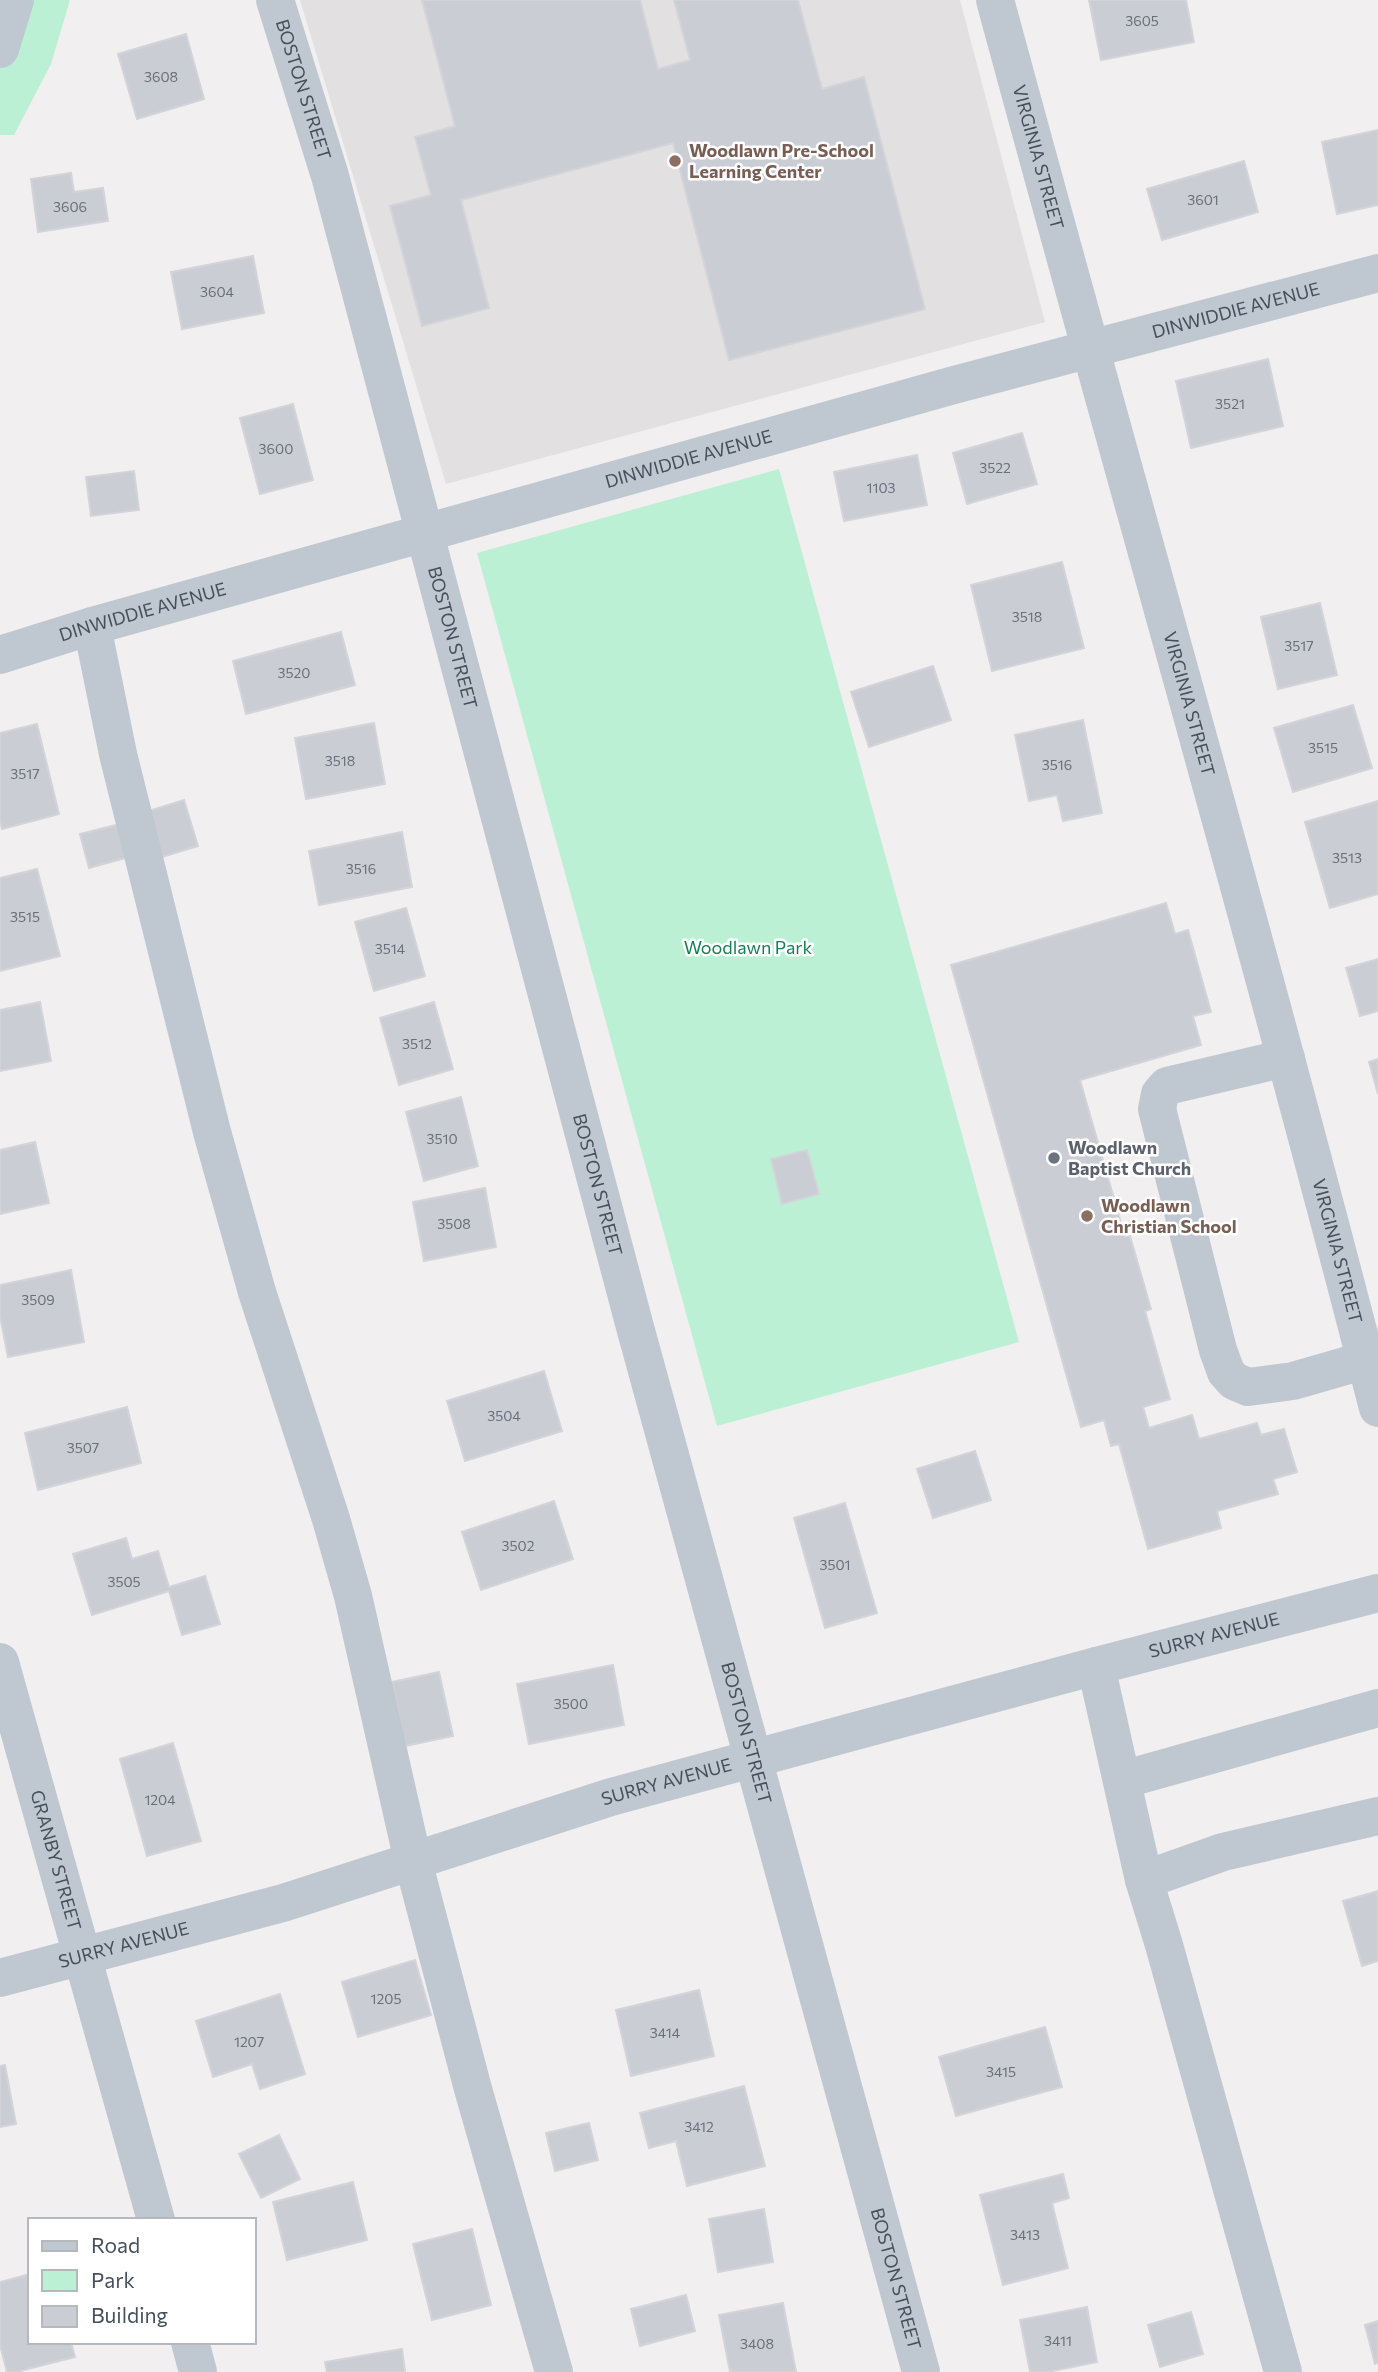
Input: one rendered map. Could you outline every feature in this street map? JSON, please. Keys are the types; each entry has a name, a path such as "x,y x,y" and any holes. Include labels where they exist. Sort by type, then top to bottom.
{"street":[{"path":"0,49 15,0"},
{"name":"BOSTON STREET","path":"275,0 330,176 635,1327 921,2372"},
{"name":"VIRGINIA STREET","path":"995,0 1286,1058 1378,1408"},
{"name":"DINWIDDIE AVENUE","path":"0,654 424,533 1089,349 1378,273"},
{"path":"92,626 118,754 212,1132 257,1292 331,1519 349,1583 413,1861 473,2089 554,2372"},
{"path":"1286,1058 1167,1086 1160,1094 1157,1109 1217,1350 1226,1372 1234,1381 1248,1387 1293,1381 1366,1360"},
{"name":"SURRY AVENUE","path":"0,1978 283,1903 611,1797 1378,1593"},
{"name":"GRANBY STREET","path":"0,1662 155,2218"},
{"path":"1096,1666 1144,1880 1283,2372"},
{"path":"1122,1780 1378,1708"},
{"path":"1144,1880 1223,1852 1378,1816"},
{"path":"191,2344 198,2372"}],"shaded area":[{"name":"Woodlawn Pre-School Learning Center","path":"300,0 960,0 1045,322 446,484"}],"green space":[{"path":"0,0 70,0 51,64 14,135 0,135"},
{"name":"Woodlawn Park","path":"779,469 1019,1342 717,1426 477,553"}],"building":[{"path":"422,0 640,0 658,69 690,60 674,0 798,0 822,89 864,77 925,309 729,360 673,143 461,200 489,308 422,326 390,206 431,195 415,137 455,126"},
{"path":"1089,0 1186,0 1194,42 1101,60"},
{"path":"186,34 204,99 137,119 118,54"},
{"path":"1378,130 1378,205 1337,214 1322,142"},
{"path":"1244,161 1258,212 1162,240 1147,189"},
{"path":"71,173 74,192 103,188 108,221 38,232 31,179"},
{"path":"253,256 264,313 182,329 171,272"},
{"path":"1268,359 1283,426 1191,448 1176,381"},
{"path":"293,404 313,480 260,494 240,418"},
{"path":"1022,433 1037,484 967,504 953,453"},
{"path":"917,455 927,505 844,521 834,472"},
{"path":"134,471 139,510 91,516 86,477"},
{"path":"1062,562 1084,648 992,671 971,585"},
{"path":"1320,603 1337,675 1278,689 1261,617"},
{"path":"341,632 355,685 246,714 233,661"},
{"path":"933,666 951,720 869,747 851,692"},
{"path":"1353,705 1372,768 1293,792 1274,728"},
{"path":"1083,720 1102,813 1063,821 1057,795 1029,801 1015,735"},
{"path":"374,723 385,784 306,799 295,738"},
{"path":"37,724 59,814 2,829 0,733"},
{"path":"184,800 198,846 162,857 149,811"},
{"path":"1378,801 1378,894 1330,908 1305,822"},
{"path":"120,824 129,857 89,868 80,834"},
{"path":"402,832 412,887 319,905 309,851"},
{"path":"37,869 60,956 0,971 0,878"},
{"name":"Woodlawn Baptist Church","path":"1166,903 1175,934 1188,930 1211,1012 1193,1016 1201,1045 1080,1080 1125,1237 1130,1236 1151,1309 1145,1311 1170,1399 1143,1407 1149,1428 1192,1415 1199,1439 1257,1423 1261,1435 1284,1429 1297,1472 1273,1479 1278,1494 1217,1511 1221,1528 1148,1549 1119,1444 1111,1446 1104,1420 1081,1427 951,965"},
{"path":"406,908 425,976 374,991 355,922"},
{"path":"1378,959 1378,1011 1360,1016 1346,968"},
{"path":"40,1002 51,1061 0,1071 0,1010"},
{"path":"434,1002 453,1069 399,1085 380,1018"},
{"path":"1378,1059 1378,1094 1369,1062"},
{"path":"461,1097 478,1166 424,1181 406,1112"},
{"path":"35,1142 49,1203 0,1214 0,1150"},
{"path":"807,1150 819,1194 782,1204 771,1159"},
{"path":"485,1188 496,1247 424,1261 413,1202"},
{"path":"71,1270 84,1342 8,1357 0,1316 0,1285"},
{"path":"544,1371 562,1431 465,1461 447,1401"},
{"path":"127,1407 141,1463 38,1490 25,1433"},
{"path":"975,1451 991,1500 933,1518 917,1469"},
{"path":"554,1501 573,1559 481,1590 462,1532"},
{"path":"845,1503 877,1613 825,1628 794,1518"},
{"path":"126,1538 132,1559 158,1551 169,1587 205,1576 220,1624 182,1635 169,1591 92,1615 73,1554"},
{"path":"613,1665 624,1725 529,1744 517,1684"},
{"path":"439,1672 453,1736 405,1746 392,1682"},
{"path":"173,1743 201,1841 147,1856 120,1759"},
{"path":"1378,1891 1378,1961 1362,1966 1343,1901"},
{"path":"415,1960 431,2015 358,2037 342,1982"},
{"path":"699,1990 714,2056 631,2076 616,2010"},
{"path":"280,1994 305,2074 260,2089 252,2064 213,2077 196,2021"},
{"path":"1045,2027 1062,2087 956,2116 939,2057"},
{"path":"5,2065 16,2124 0,2127 0,2066"},
{"path":"744,2086 765,2166 687,2186 676,2141 649,2148 640,2113"},
{"path":"589,2123 598,2160 555,2171 546,2133"},
{"path":"279,2135 300,2179 261,2198 239,2154"},
{"path":"1063,2174 1069,2198 1052,2203 1068,2268 1003,2285 980,2195"},
{"path":"353,2182 367,2240 287,2260 273,2202"},
{"path":"764,2209 773,2262 718,2272 709,2219"},
{"path":"472,2229 491,2305 432,2320 413,2244"},
{"path":"28,2275 28,2344 72,2344 75,2357 7,2372 0,2345 0,2282"},
{"path":"686,2295 695,2331 640,2346 631,2309"},
{"path":"783,2303 796,2372 730,2372 719,2315"},
{"path":"1087,2307 1097,2362 1048,2372 1030,2372 1020,2320"},
{"path":"1191,2312 1203,2354 1160,2367 1148,2325"},
{"path":"1378,2321 1378,2363 1375,2364 1365,2325"},
{"path":"402,2349 405,2372 327,2372 325,2362"}],"place":[{"name":"Woodlawn Pre-School Learning Center","path":"675,161"},
{"name":"Woodlawn Baptist Church","path":"1054,1158"},
{"name":"Woodlawn Christian School","path":"1087,1216"}]}
